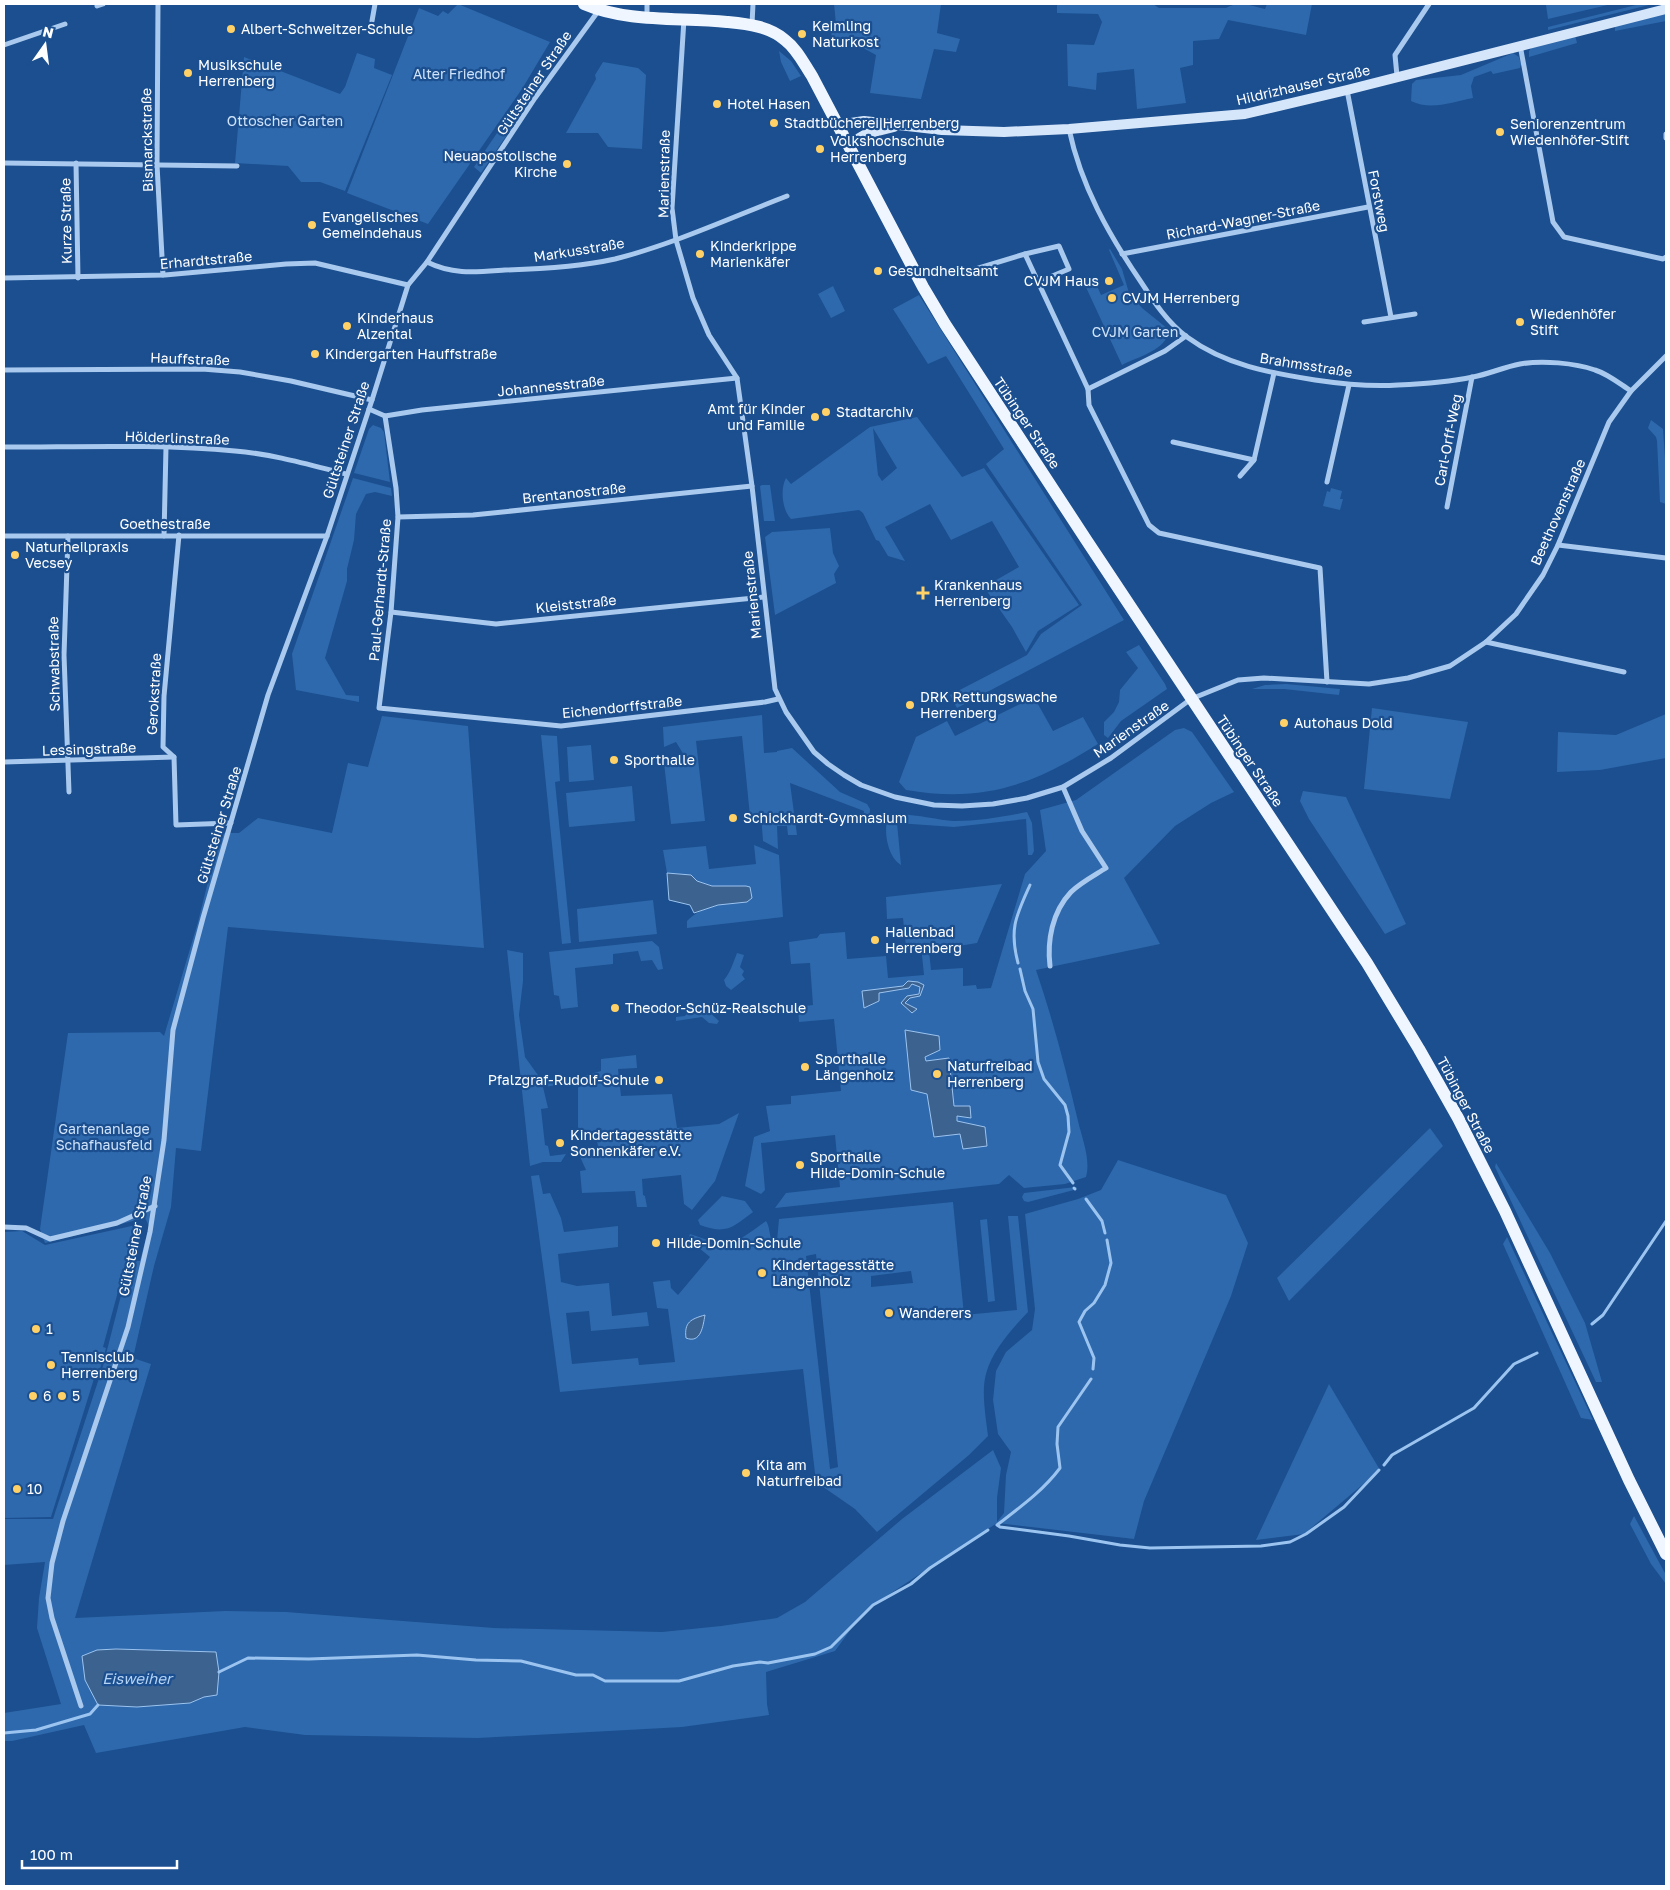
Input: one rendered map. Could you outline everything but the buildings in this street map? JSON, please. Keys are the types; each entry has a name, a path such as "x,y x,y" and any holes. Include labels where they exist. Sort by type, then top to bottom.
{"main road":[{"name":"Tübinger Straße","path":"584,4 599,10 625,15 684,18 752,25 765,29 786,41 796,51 812,76 923,287 945,324 1086,542 1367,963 1442,1089 1509,1219 1625,1472 1666,1554"},
{"name":"Hildrizhauser Straße","path":"840,128 864,121 978,133 1069,129 1245,114 1666,9"},
{"name":"Hildrizhauser Straße","path":"849,144 866,134 886,128 908,126"}],"street":[{"name":"Bismarckstraße","path":"158,4 157,165 163,275"},
{"path":"372,22 375,4"},
{"path":"647,4 647,17"},
{"path":"752,25 753,4"},
{"path":"1397,76 1395,55 1429,4"},
{"name":"Gültsteiner Straße","path":"81,1706 52,1618 48,1598 52,1563 63,1521 128,1327 155,1206 164,1140 173,1030 203,918 268,695 327,536 408,285 426,262 535,98 599,10"},
{"name":"Marienstraße","path":"684,18 672,208 676,240 693,298 709,335 737,378 752,486 772,679 778,699 802,737 814,752 828,764 861,785 886,795 912,802 962,806 993,804 1027,798 1063,787 1111,758 1191,700"},
{"path":"4,46 65,24"},
{"path":"1520,45 1553,222 1557,230 1564,237 1663,259 1666,258"},
{"name":"Forstweg","path":"1347,90 1368,207 1391,317"},
{"name":"Brahmsstraße","path":"1069,129 1082,175 1106,228 1122,254 1160,310 1186,336 1206,350 1226,359 1274,373 1349,385 1397,386 1472,377 1522,364 1572,363 1597,370 1631,391"},
{"path":"4,163 237,166"},
{"name":"Kurze Straße","path":"76,163 78,278"},
{"name":"Markusstraße","path":"426,262 447,271 475,272 548,269 614,259 676,240 787,196"},
{"name":"Richard-Wagner-Straße","path":"1122,254 1368,207"},
{"path":"959,274 1059,246 1069,269 1038,282"},
{"path":"1025,254 1088,389 1088,405 1150,525 1159,533 1320,568 1327,682"},
{"name":"Erhardtstraße","path":"4,278 163,275 315,263 408,285"},
{"path":"1364,322 1416,314"},
{"path":"1088,389 1165,351 1186,336"},
{"name":"Beethovenstraße","path":"1191,700 1238,680 1264,678 1369,684 1408,678 1450,666 1486,642 1516,614 1543,575 1558,545 1609,422 1631,391 1666,356"},
{"name":"Hauffstraße","path":"4,370 212,369 291,380 372,400"},
{"path":"1240,476 1254,460 1274,373"},
{"name":"Carl-Orff-Weg","path":"1447,507 1472,377"},
{"name":"Johannesstraße","path":"385,416 422,410 737,378"},
{"path":"1327,482 1349,385"},
{"path":"369,409 385,416"},
{"name":"Paul-Gerhardt-Straße","path":"379,708 391,612 398,517 396,488 385,416"},
{"path":"1174,442 1254,460"},
{"name":"Hölderlinstraße","path":"4,447 166,447 237,451 292,460 346,474"},
{"path":"164,536 166,447"},
{"name":"Brentanostraße","path":"398,517 473,515 752,486"},
{"name":"Gerokstraße","path":"178,535 164,696 163,747 174,757 176,825 231,823"},
{"name":"Goethestraße","path":"4,536 327,536"},
{"name":"Schwabstraße","path":"68,536 64,655 69,792"},
{"path":"1558,545 1666,558"},
{"name":"Kleiststraße","path":"391,612 496,624 764,597"},
{"path":"1486,642 1624,672"},
{"name":"Eichendorffstraße","path":"379,708 561,726 778,699"},
{"name":"Lessingstraße","path":"4,762 68,762 174,757"},
{"path":"1050,966 1048,952 1050,939 1059,910 1071,892 1106,868 1082,831 1063,787"},
{"path":"4,1227 26,1228 50,1239 117,1223 155,1206"}],"green space":[{"name":"Alter Friedhof","path":"458,4 550,42 522,89 428,224 347,193 419,8 438,16 443,11 448,14"},
{"path":"834,4 941,4 937,33 960,39 956,52 934,49 921,99 870,93 876,55 854,43 839,47 832,40 831,30 836,24"},
{"path":"1057,4 1153,4 1159,8 1226,8 1241,4 1265,9 1267,4 1312,4 1306,35 1228,20 1219,39 1193,41 1193,65 1180,68 1186,103 1137,109 1134,69 1097,73 1096,90 1068,86 1067,44 1094,45 1102,22 1098,14 1057,13"},
{"path":"1612,4 1548,19 1546,5"},
{"path":"1640,4 1653,4 1548,30 1548,27"},
{"path":"1666,13 1666,21 1615,31 1615,26"},
{"path":"1575,35 1577,43 1529,57 1531,48"},
{"path":"779,51 791,61 801,76 790,81 781,62"},
{"name":"Ottoscher Garten","path":"357,53 375,59 374,68 392,75 345,191 320,182 301,182 288,166 235,163 244,57 340,94 345,87"},
{"path":"1513,53 1519,57 1520,68 1493,74 1491,71 1474,77 1471,86 1473,98 1434,106 1411,101 1412,84 1416,80 1461,75"},
{"path":"603,62 638,68 646,75 642,149 608,147 598,133 566,133 596,79 595,75"},
{"path":"524,93 532,98 481,173 474,167"},
{"name":"CVJM Garten","path":"1110,249 1122,269 1129,293 1142,308 1168,329 1164,342 1158,347 1122,365 1084,283 1094,279 1101,295 1124,285"},
{"path":"833,286 845,311 831,318 818,294"},
{"path":"919,295 1124,620 957,708 950,695 1027,655 1041,634 1082,605 986,464 1004,449 946,356 928,364 893,309"},
{"path":"917,417 962,477 984,468 1079,605 1038,631 1026,652 1012,627 984,587 1019,567 992,521 951,540 930,504 885,527 905,561 888,556 879,541 876,540 863,513 859,510 791,519 783,499 783,488 786,478 791,484 870,427","holes":["873,428 897,468 882,481 878,475"]},
{"path":"1651,420 1663,429 1666,459 1666,504 1660,502 1657,441 1648,428"},
{"path":"373,425 381,428 384,432 390,482 354,473 369,429"},
{"path":"353,478 391,488 392,496 375,492 366,494 356,514 354,540 347,569 347,581 325,658 346,695 359,696 359,702 296,690 292,654"},
{"path":"770,485 775,521 764,521 760,486"},
{"path":"1331,488 1342,491 1340,499 1343,499 1340,510 1323,506 1327,491 1330,492"},
{"path":"830,528 833,553 839,566 834,574 836,583 775,615 765,537 772,532"},
{"path":"1139,645 1167,689 1121,721 1108,738 1104,735 1104,722 1114,712 1119,702 1120,690 1138,668 1126,652"},
{"path":"1286,684 1340,689 1339,695 1284,689 1252,689 1265,685"},
{"path":"1034,697 1053,731 1083,717 1098,744 1052,770 1029,780 984,792 960,794 906,790 899,782 916,737 947,721 955,736"},
{"path":"1372,708 1468,722 1450,799 1364,789"},
{"path":"1666,714 1666,758 1600,770 1557,772 1558,732 1616,735"},
{"path":"762,715 764,753 792,748 840,792 867,804 870,809 869,822 864,822 864,811 790,783 797,835 788,835 787,826 777,826 778,849 763,841 761,815 750,816 742,736 696,741 705,821 671,824 664,763 672,763 684,755 676,742 664,747 663,727"},
{"name":"Gartenanlage Schafhausfeld","path":"382,716 468,726 484,948 228,927 201,1151 176,1148 171,1207 154,1266 133,1358 151,1364 75,1618 225,1611 286,1612 494,1628 662,1632 721,1626 777,1618 805,1602 902,1519 993,1450 1001,1468 997,1498 997,1522 1004,1513 1006,1475 1011,1452 998,1434 993,1400 996,1371 1006,1352 1032,1330 1035,1309 1025,1214 1078,1199 1101,1190 1118,1160 1226,1195 1248,1243 1231,1296 1144,1501 1134,1539 997,1523 873,1605 859,1618 835,1651 766,1672 769,1715 682,1727 478,1738 305,1735 245,1727 96,1753 84,1725 12,1741 4,1741 4,1713 61,1704 37,1628 39,1598 45,1562 4,1565 4,1519 53,1519 103,1366 130,1260 140,1261 149,1226 145,1218 45,1243 40,1229 68,1033 160,1032 164,1036 198,922 220,833 239,833 258,818 332,833 348,763 368,767","holes":["97,1650 216,1652 216,1695 204,1697 190,1703"]},
{"path":"1184,728 1192,732 1234,792 1211,803 1175,826 1124,878 1160,944 1036,970 1059,1045 1085,1149 1086,1177 1065,1184 1024,1188 1009,1175 999,1184 775,1208 786,1193 840,1187 835,1135 761,1143 765,1190 761,1194 745,1186 754,1137 770,1131 766,1106 791,1104 791,1096 841,1091 834,1019 799,1022 798,1007 813,1005 810,963 791,964 789,942 817,938 820,934 845,932 847,959 886,956 888,978 924,975 921,946 906,947 903,918 887,919 886,897 1002,884 977,943 929,951 931,970 963,968 963,986 976,985 977,989 991,988 1025,874 1046,851 1040,810 1076,800 1175,730"},
{"path":"541,735 557,736 560,781 555,782 571,943 562,944"},
{"path":"591,745 594,780 569,782 567,747"},
{"path":"632,786 635,821 569,827 566,793"},
{"path":"1303,791 1346,797 1406,924 1385,934 1309,819 1300,801"},
{"path":"1027,812 1032,823 1034,851 1032,855 1028,855 1026,819 954,827 897,823 901,865 896,861 890,850 886,835 889,816 920,816 964,821"},
{"path":"754,845 779,855 783,917 687,928 687,921 700,911 723,904 747,902 750,888 712,886 697,881 691,875 667,873 663,850 706,846 709,869 756,864"},
{"path":"653,900 657,934 579,942 577,909"},
{"path":"652,941 659,947 663,969 658,970 652,960 641,961 638,951 613,954 613,964 575,968 578,1007 561,1009 559,996 554,995 549,952"},
{"path":"507,950 523,953 523,981 519,1015 525,1057 540,1078 566,1078 567,1084 543,1087 548,1108 541,1109 545,1145 548,1146 550,1156 566,1154 561,1162 543,1162 530,1166"},
{"path":"737,953 744,955 740,967 744,971 742,975 745,979 731,990 726,986 724,980"},
{"path":"707,1010 719,1021 717,1024 709,1023 702,1017 676,1021 676,1017 685,1016 689,1011"},
{"path":"636,1055 637,1068 618,1069 621,1096 672,1094 677,1128 719,1124 739,1113 715,1181 692,1210 684,1204 681,1175 642,1179 643,1195 645,1196 647,1207 637,1207 635,1191 582,1193 580,1171 586,1170 577,1150 598,1147 596,1132 578,1134 578,1081 583,1076 601,1071 601,1059"},
{"path":"1430,1128 1443,1146 1289,1301 1277,1278"},
{"path":"1496,1163 1550,1253 1585,1323 1602,1382 1596,1382 1495,1167"},
{"path":"539,1175 543,1194 550,1193 561,1218 564,1232 618,1226 618,1247 558,1254 561,1282 577,1286 609,1283 612,1316 647,1312 649,1326 591,1331 589,1311 566,1313 572,1364 638,1358 639,1365 675,1362 668,1309 657,1308 653,1282 670,1280 671,1288 678,1295 710,1257 688,1239 690,1234 715,1242 731,1242 745,1236 766,1221 772,1241 777,1241 779,1219 953,1202 964,1315 1017,1310 1008,1216 1018,1216 1028,1312 1009,1333 998,1349 986,1374 984,1397 988,1436 969,1455 877,1532 855,1509 816,1482 803,1369 560,1392 531,1176","holes":["816,1254 838,1467 830,1469 806,1256","911,1271 913,1283 871,1287 871,1276"]},
{"path":"1076,1187 1074,1190 1028,1202 1024,1201 1022,1197 1024,1193"},
{"path":"722,1196 745,1201 753,1212 729,1228 717,1229 700,1225 698,1220"},
{"path":"987,1219 995,1301 988,1302 980,1220"},
{"name":"Tennisclub Herrenberg","path":"136,1225 103,1347 106,1348 100,1369 97,1369 51,1517 4,1518 4,1232 22,1231 45,1245"},
{"path":"1507,1237 1593,1420 1581,1418 1503,1244"},
{"path":"1329,1384 1380,1470 1304,1534 1256,1540"},
{"path":"1634,1516 1666,1575 1666,1584 1651,1564 1630,1524"}],"water":[{"path":"667,873 691,875 697,881 712,886 750,887 752,898 747,902 718,905 694,913 690,905 669,900"},
{"path":"908,981 924,985 920,996 910,998 905,1003 917,1009 912,1013 901,1003 907,996 919,994 920,987 912,984 909,988 879,993 879,1001 864,1008 862,991 903,986"},
{"path":"905,1030 939,1036 940,1050 925,1057 926,1061 949,1058 954,1106 970,1106 971,1118 957,1116 957,1121 985,1127 987,1146 963,1149 960,1134 934,1137 927,1094 911,1090"},
{"path":"705,1315 702,1329 698,1336 691,1339 686,1338 687,1325 696,1318"},
{"name":"Eisweiher","path":"97,1650 216,1652 219,1672 217,1695 204,1697 190,1703 137,1707 98,1705 85,1680 82,1656"}],"waterway":[{"path":"1018,963 1014,941 1015,923 1030,885"},
{"path":"1020,969 1025,991 1033,1009 1038,1062 1044,1079 1065,1105 1068,1116 1069,1132 1060,1165 1073,1183"},
{"path":"1086,1199 1102,1221 1105,1233"},
{"path":"1592,1324 1603,1315 1666,1221"},
{"path":"1093,1369 1094,1358 1079,1322 1105,1285 1111,1263 1107,1240"},
{"path":"1384,1465 1392,1455 1474,1408 1514,1364 1537,1353"},
{"path":"1091,1379 1058,1427 1057,1444 1060,1468 1038,1492 997,1525 1000,1527 1150,1548 1261,1546 1290,1542 1306,1534 1344,1507 1379,1470"},
{"path":"219,1672 248,1658 309,1659 417,1655 476,1660 521,1661 576,1675 593,1675 605,1681 679,1681 733,1666 760,1662 768,1663 815,1654 831,1647 873,1605 911,1584 930,1568 988,1530"},
{"path":"4,1733 36,1730 90,1714 98,1705"}],"place":[{"name":"Albert-Schweitzer-Schule","path":"231,29"},
{"name":"Keimling Naturkost","path":"802,34"},
{"name":"Musikschule Herrenberg","path":"188,73"},
{"name":"Hotel Hasen","path":"717,104"},
{"name":"Stadtbücherei Herrenberg","path":"774,123"},
{"name":"Seniorenzentrum Wiedenhöfer-Stift","path":"1500,132"},
{"name":"Volkshochschule Herrenberg","path":"820,149"},
{"name":"Neuapostolische Kirche","path":"567,164"},
{"name":"Evangelisches Gemeindehaus","path":"312,225"},
{"name":"Kinderkrippe Marienkäfer","path":"700,254"},
{"name":"Gesundheitsamt","path":"878,271"},
{"name":"CVJM Haus","path":"1109,281"},
{"name":"CVJM Herrenberg","path":"1112,298"},
{"name":"Wiedenhöfer Stift","path":"1520,322"},
{"name":"Kinderhaus Alzental","path":"347,326"},
{"name":"Kindergarten Hauffstraße","path":"315,354"},
{"name":"Stadtarchiv","path":"826,412"},
{"name":"Amt für Kinder und Familie","path":"815,417"},
{"name":"Naturheilpraxis Vecsey","path":"15,555"},
{"name":"Krankenhaus Herrenberg","path":"923,593"},
{"name":"DRK Rettungswache Herrenberg","path":"910,705"},
{"name":"Autohaus Dold","path":"1284,723"},
{"name":"Sporthalle","path":"614,760"},
{"name":"Schickhardt-Gymnasium","path":"733,818"},
{"name":"Hallenbad Herrenberg","path":"875,940"},
{"name":"Theodor-Schüz-Realschule","path":"615,1008"},
{"name":"Sporthalle Längenholz","path":"805,1067"},
{"name":"Naturfreibad Herrenberg","path":"937,1074"},
{"name":"Pfalzgraf-Rudolf-Schule","path":"659,1080"},
{"name":"Kindertagesstätte Sonnenkäfer e.V.","path":"560,1143"},
{"name":"Sporthalle Hilde-Domin-Schule","path":"800,1165"},
{"name":"Hilde-Domin-Schule","path":"656,1243"},
{"name":"Kindertagesstätte Längenholz","path":"762,1273"},
{"name":"Wanderers","path":"889,1313"},
{"name":"1","path":"36,1329"},
{"name":"Tennisclub Herrenberg","path":"51,1365"},
{"name":"6","path":"33,1396"},
{"name":"5","path":"62,1396"},
{"name":"Kita am Naturfreibad","path":"746,1473"},
{"name":"10","path":"17,1489"}]}
